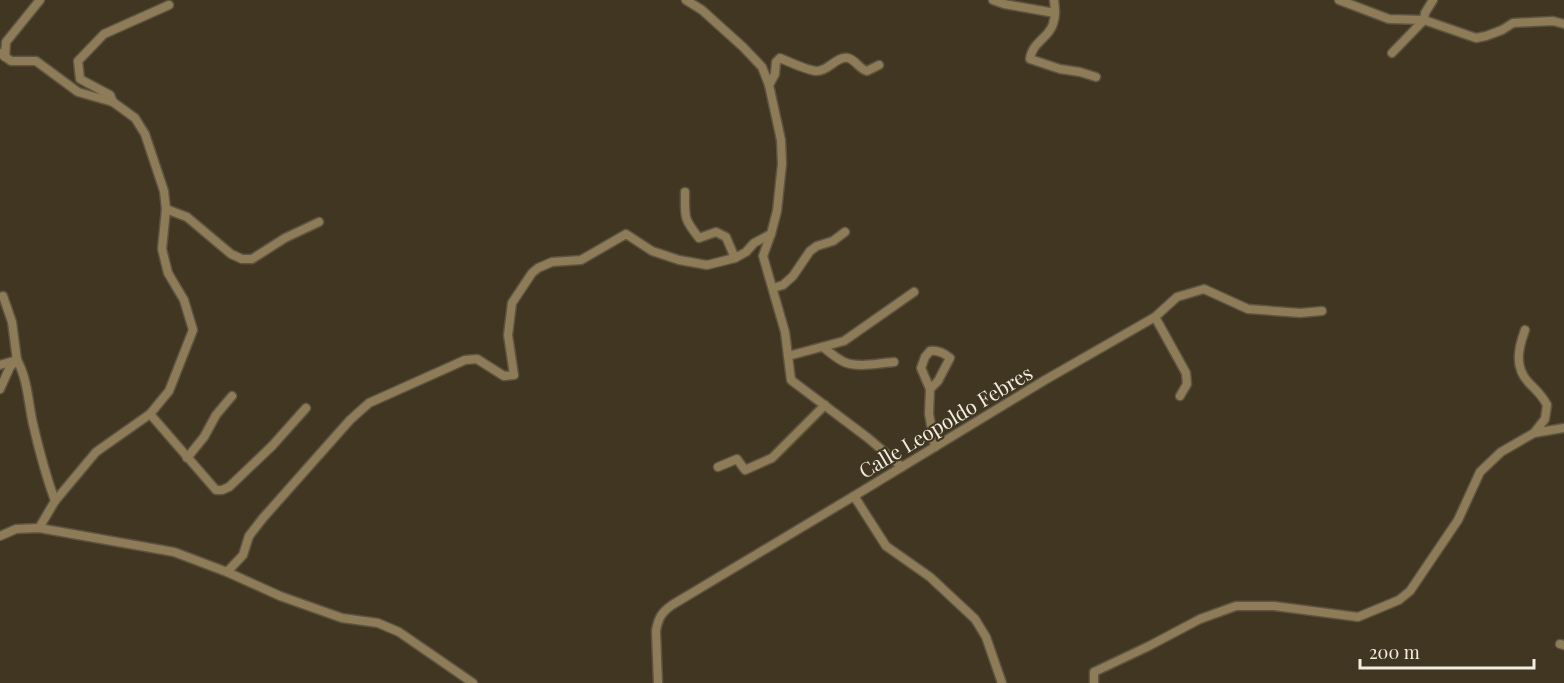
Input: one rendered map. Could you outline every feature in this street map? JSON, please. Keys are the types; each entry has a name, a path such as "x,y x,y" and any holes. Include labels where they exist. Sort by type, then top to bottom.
{"street":[{"path":"39,528 55,501 96,452 150,414 170,390 193,330 184,300 168,273 162,249 166,209 164,191 145,134 135,118 113,102 78,92 36,61 11,61 3,55 6,42 40,0"},
{"path":"686,0 702,10 743,47 762,67 769,85 781,140 782,164 777,211 763,256 785,332 791,380 868,438 902,467"},
{"path":"993,0 1055,13"},
{"path":"1054,0 1053,26 1031,50 1030,59 1096,77"},
{"path":"1339,0 1389,19 1424,20 1476,38 1502,30 1513,22 1553,21 1564,24"},
{"path":"1392,53 1424,20 1432,0"},
{"path":"113,102 110,95 80,79 78,61 104,34 169,5"},
{"path":"769,85 775,74 776,62 780,58 819,71 828,69 844,57 850,58 862,70 867,71 879,65"},
{"path":"685,192 685,220 689,226 699,238 716,232 726,237 735,258"},
{"path":"166,209 187,217 231,255 242,259 252,258 285,238 319,222"},
{"path":"773,288 783,285 793,276 810,251 833,241 845,232"},
{"path":"227,572 243,555 249,536 263,518 350,420 369,403 465,360 477,359 504,376 514,375 508,335 512,303 532,273 538,268 552,262 581,260 626,234 652,251 679,260 707,265 735,258 746,252 754,243 771,234"},
{"name":"Calle Leopoldo Febres","path":"658,683 657,622 662,613 672,605 1045,380 1155,317 1177,297 1204,289 1248,309 1300,313 1322,311"},
{"path":"788,356 844,341 914,292"},
{"path":"3,297 12,322 17,360 23,372 35,433 55,501"},
{"path":"1155,317 1186,373 1187,384 1180,396"},
{"path":"1526,330 1518,359 1523,374 1541,394 1547,405 1545,419 1534,434"},
{"path":"823,347 844,362 852,364 894,362"},
{"path":"0,365 17,360"},
{"path":"0,389 10,367 17,360"},
{"path":"930,389 929,414 935,447"},
{"path":"187,458 232,396"},
{"path":"718,467 737,459 745,470 772,458 825,405"},
{"path":"150,414 216,490 222,490 229,487 272,446 306,408"},
{"path":"1094,683 1094,672 1200,619 1236,606 1274,606 1358,616 1399,600 1410,591 1458,520 1480,472 1501,452 1534,434 1564,428"},
{"path":"854,496 886,546 930,577 975,619 986,637 1002,683"},
{"path":"0,536 16,529 39,528 174,552 227,572 280,596 342,618 378,624 399,632 473,683"}]}
